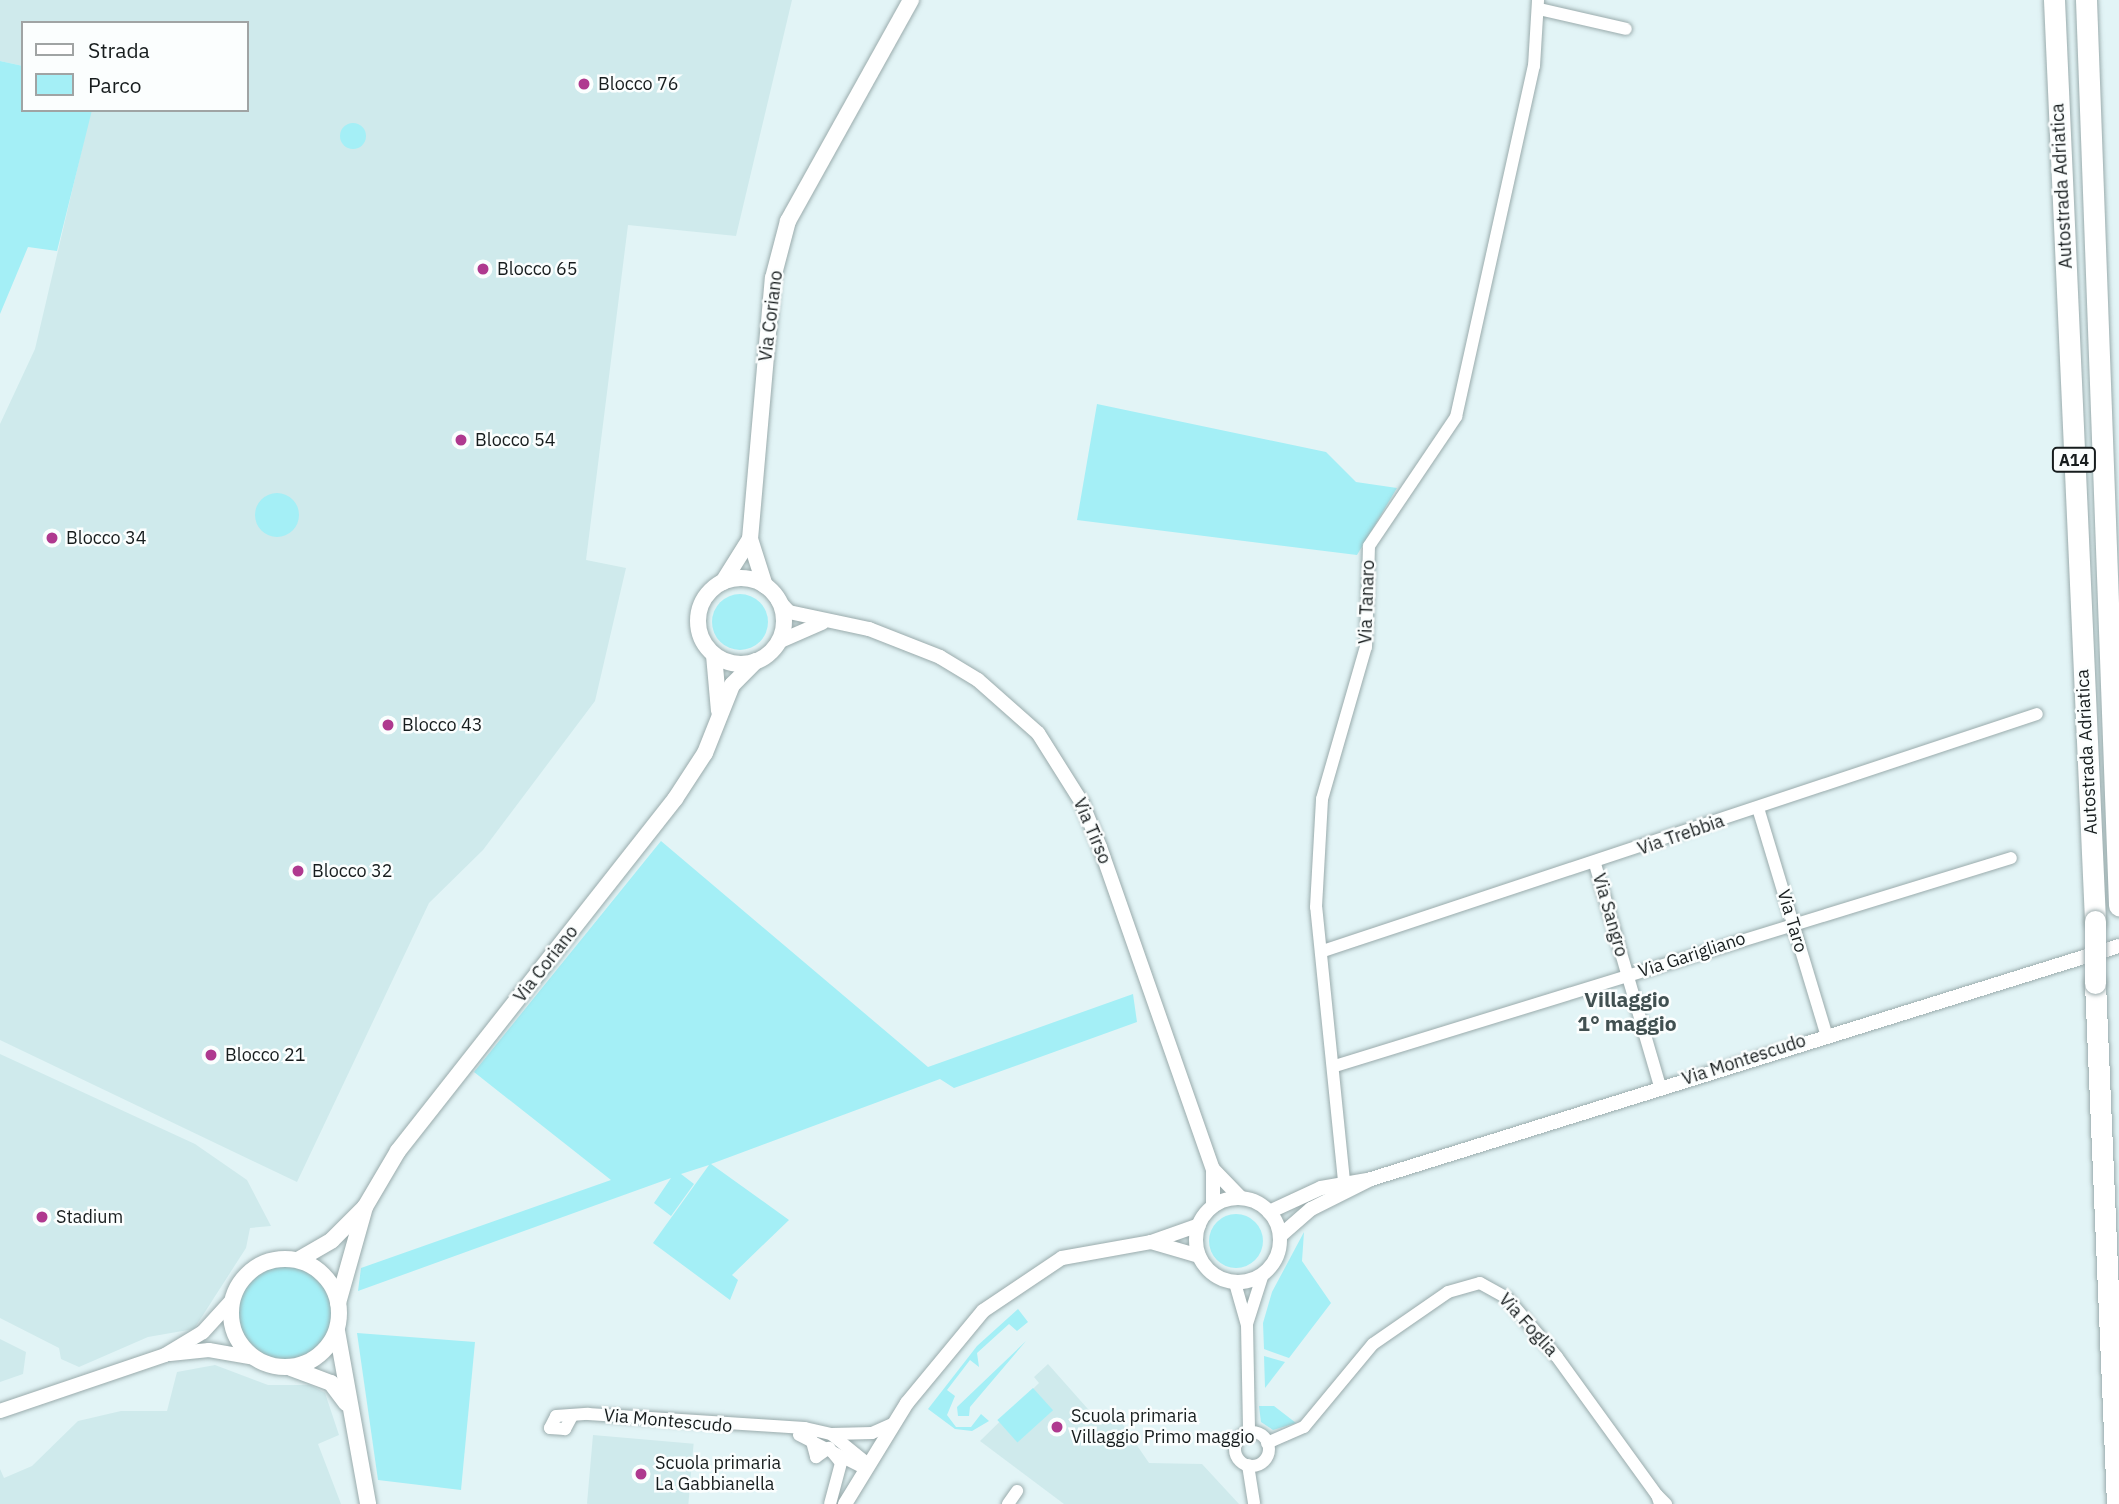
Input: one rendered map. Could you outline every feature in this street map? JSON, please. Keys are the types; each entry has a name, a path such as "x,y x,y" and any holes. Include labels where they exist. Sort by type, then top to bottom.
{"highway":[{"name":"Autostrada Adriatica","path":"2054,0 2095,920 2112,1466 2117,1504"},
{"name":"Autostrada Adriatica","path":"2086,0 2119,905"},
{"path":"2104,1504 2112,1466"}],"main road":[{"name":"Via Coriano","path":"765,586 750,539 773,278 788,221 911,0"},
{"name":"Via Coriano","path":"723,582 750,539"},
{"path":"714,655 734,663 756,661 778,642 784,620 777,598 765,586 745,579 723,582 699,611 700,635 714,655 719,717"},
{"name":"Via Coriano","path":"298,1260 332,1240 365,1207 398,1151 675,799 719,717 732,685 756,661"},
{"name":"Via Coriano","path":"338,1303 365,1207"},
{"path":"354,1417 331,1383 255,1358 235,1332 233,1299 262,1264 298,1260 324,1276 338,1303 337,1328 354,1417 368,1504"},
{"path":"285,1367 317,1356 337,1328"}],"street":[{"name":"Via Tanaro","path":"1344,1181 1335,1066 1316,906 1322,799 1364,660 1369,546 1440,449 1456,416 1534,66 1539,5 1626,29"},
{"name":"Via Tirso","path":"777,598 789,612 824,623 869,629 940,657 978,680 1038,733 1096,836 1213,1169 1213,1206"},
{"path":"778,642 824,623"},
{"name":"Via Trebbia","path":"1323,951 1595,864 2037,714"},
{"name":"Via Taro","path":"1758,808 1826,1033"},
{"name":"Via Garigliano","path":"1335,1066 2011,858"},
{"name":"Via Sangro","path":"1595,864 1660,1087"},
{"name":"Via Montescudo","path":"1280,1236 1311,1209 1371,1179 1826,1033 2119,946"},
{"name":"Via Tirso","path":"1213,1169 1241,1198"},
{"name":"Via Montescudo","path":"1269,1212 1344,1181 1371,1179"},
{"path":"845,1504 894,1423 947,1350 1025,1278 1097,1247 1151,1242 1199,1225 1213,1206 1241,1198 1269,1212 1280,1236 1279,1251 1264,1275 1247,1325"},
{"path":"1199,1225 1199,1256"},
{"path":"1151,1242 1199,1256 1213,1274 1235,1283 1264,1275"},
{"path":"1235,1283 1247,1325 1249,1432 1235,1447 1248,1465 1254,1504"},
{"name":"Via Foglia","path":"1267,1443 1304,1427 1373,1344 1448,1292 1480,1283 1507,1298 1557,1357 1661,1501"},
{"path":"165,1355 203,1332 233,1299"},
{"path":"0,1411 165,1355 209,1350 255,1358"},
{"name":"Via Montescudo","path":"572,1416 831,1434 872,1433 894,1423"},
{"name":"Via Montescudo","path":"765,1428 811,1438 867,1466"},
{"path":"1248,1465 1266,1457 1267,1443 1249,1432"},
{"path":"831,1434 867,1466"},
{"path":"829,1448 841,1468 830,1504"},
{"path":"1008,1504 1017,1491"}],"shaded area":[{"path":"0,0 792,0 736,236 628,225 586,560 626,568 595,701 483,850 429,903 297,1182 0,1040 0,424 35,349 91,112 248,112 248,21 21,21 21,66 0,61"},
{"path":"0,1054 195,1144 247,1180 271,1226 250,1228 246,1248 194,1329 148,1337 79,1367 61,1359 59,1348 0,1318"},
{"path":"0,1339 26,1352 23,1374 0,1382"},
{"name":"Scuola primaria Villaggio Primo maggio","path":"1048,1364 1095,1417 1117,1416 1149,1463 1202,1464 1239,1504 1064,1504 980,1441 1039,1383 1034,1377"},
{"path":"215,1365 268,1385 310,1385 325,1393 339,1435 318,1444 341,1504 0,1504 0,1469 4,1478 32,1466 78,1421 121,1411 167,1411 177,1372"},
{"name":"Scuola primaria La Gabbianella","path":"593,1435 694,1444 688,1504 587,1504"}],"green space":[{"path":"0,61 21,66 21,112 92,112 57,251 28,247 0,314"},
{"path":"353,123 362,127 366,136 362,145 353,149 344,145 340,136 344,127"},
{"path":"1097,404 1326,452 1356,482 1397,488 1357,555 1077,520"},
{"path":"277,493 292,500 299,515 292,530 277,537 262,530 255,515 262,500"},
{"path":"735,594 745,594 760,602 766,611 766,633 760,642 745,650 735,650 717,638 712,627 712,617 724,599"},
{"path":"661,841 928,1067 1133,994 1137,1022 954,1088 940,1079 711,1164 789,1220 732,1275 738,1280 730,1300 653,1243 709,1165 681,1174 694,1184 671,1216 654,1203 671,1178 358,1291 361,1268 611,1180 474,1072"},
{"path":"1241,1214 1251,1218 1259,1226 1263,1241 1259,1256 1251,1264 1231,1268 1221,1264 1213,1256 1209,1236 1213,1226 1221,1218"},
{"path":"1304,1232 1302,1261 1331,1303 1289,1358 1264,1349 1263,1323 1272,1292"},
{"path":"283,1263 302,1267 318,1277 328,1293 332,1312 328,1331 318,1347 302,1357 283,1361 264,1357 248,1347 238,1331 234,1312 238,1293 248,1277 264,1267"},
{"path":"1018,1309 1028,1322 1017,1331 1009,1324 977,1353 979,1367 970,1360 947,1390 955,1396 947,1415 956,1427 971,1427 981,1414 989,1421 972,1431 955,1429 928,1409 977,1346"},
{"path":"357,1333 475,1342 461,1490 378,1480"},
{"path":"1026,1341 970,1407 969,1416 958,1416 957,1407"},
{"path":"1264,1356 1285,1362 1265,1388"},
{"path":"1033,1388 1053,1410 1017,1442 997,1420"},
{"path":"1259,1406 1274,1406 1296,1423 1273,1430 1261,1422"}],"place":[{"name":"Blocco 76","path":"584,84"},
{"name":"Blocco 65","path":"483,269"},
{"name":"Blocco 54","path":"461,440"},
{"name":"Blocco 34","path":"52,538"},
{"name":"Blocco 43","path":"388,725"},
{"name":"Blocco 32","path":"298,871"},
{"name":"Blocco 21","path":"211,1055"},
{"name":"Stadium","path":"42,1217"},
{"name":"Scuola primaria Villaggio Primo maggio","path":"1057,1427"},
{"name":"Scuola primaria La Gabbianella","path":"641,1474"}],"district":[{"name":"Villaggio 1° maggio","path":"1627,1011"}]}
